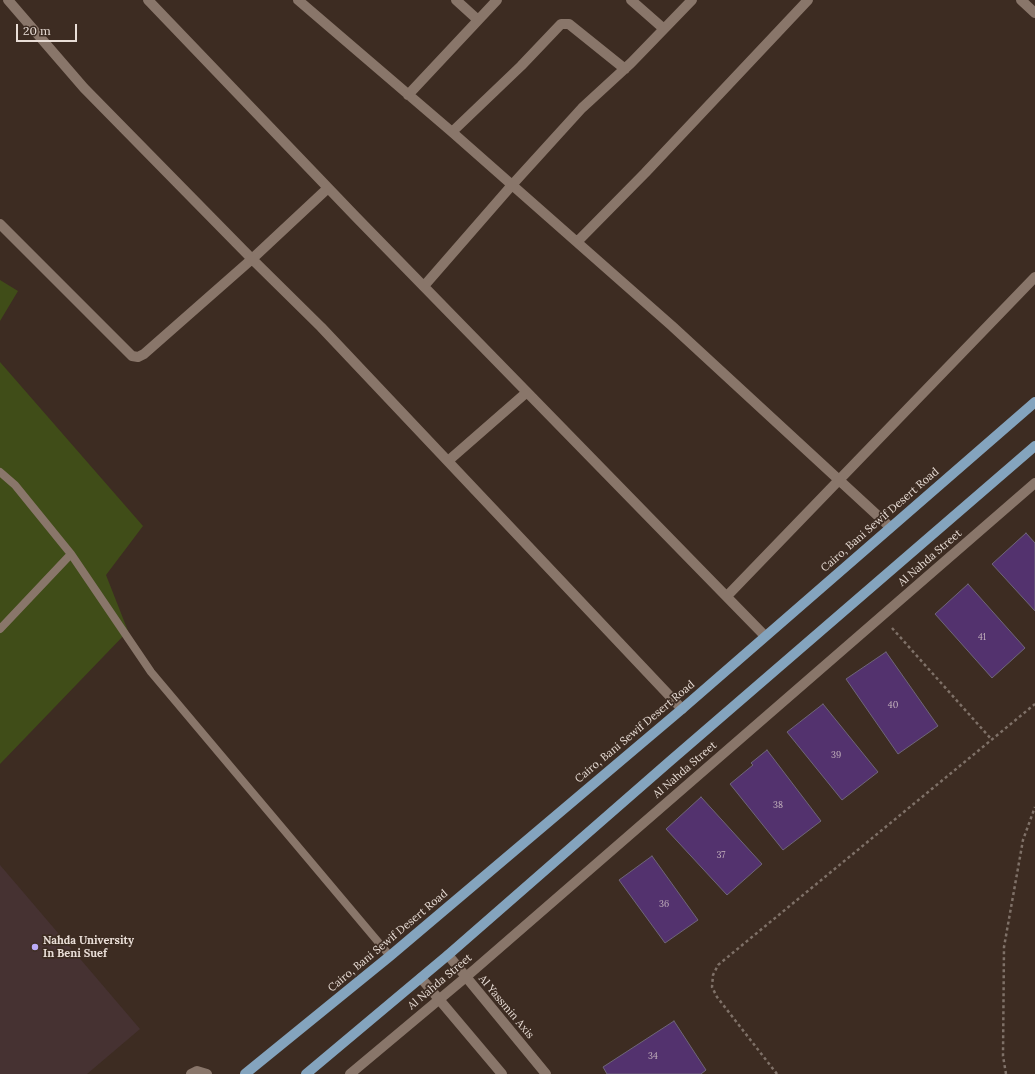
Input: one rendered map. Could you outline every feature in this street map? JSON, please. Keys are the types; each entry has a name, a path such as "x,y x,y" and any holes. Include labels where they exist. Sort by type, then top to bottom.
{"main road":[{"name":"Cairo, Bani Sewif Desert Road","path":"245,1074 390,956 682,709 1035,402"},
{"path":"306,1074 448,955 1035,446"}],"street":[{"path":"8,0 84,88 252,259 321,326 682,709"},
{"path":"148,0 328,188 765,636"},
{"path":"298,0 577,242 735,383 890,527"},
{"path":"456,0 478,20"},
{"path":"408,95 497,0"},
{"path":"631,0 664,29"},
{"path":"424,286 512,185 582,108 625,69 692,0"},
{"path":"577,242 645,173 808,0"},
{"path":"1021,0 1035,13"},
{"path":"452,132 521,66 560,24 566,23 572,26 625,69"},
{"path":"0,224 132,356 138,357 144,354 252,259 328,188"},
{"path":"727,596 840,481 1035,277"},
{"path":"448,461 527,392"},
{"name":"Al Nahda Street","path":"350,1074 466,977 881,615 1035,483"},
{"name":"Al Yassmin Axis","path":"448,955 546,1074"},
{"path":"421,978 502,1074"},
{"path":"191,1074 197,1071 207,1074"}],"lane":[{"path":"0,472 15,485 71,554 151,672 390,956"},
{"path":"0,629 71,554"}],"path":[{"path":"881,615 992,740"},
{"path":"777,1074 717,997 712,987 713,975 718,965 1035,704"},
{"path":"1006,1074 1003,1056 1004,947 1023,840 1035,807"}],"shaded area":[{"name":"Nahda University In Beni Suef","path":"0,865 140,1029 87,1074 0,1074"}],"green space":[{"path":"0,280 18,291 0,321"},
{"path":"0,362 143,526 106,575 128,631 0,764"}],"building":[{"path":"1026,533 1035,543 1035,611 992,564"},
{"path":"968,584 1025,648 992,678 935,614"},
{"path":"886,652 938,726 898,754 846,679"},
{"path":"823,704 878,772 842,800 787,732"},
{"path":"767,750 821,821 783,850 730,784 753,765 751,763"},
{"path":"701,797 762,864 727,895 666,829"},
{"path":"652,856 698,920 665,943 619,880"},
{"path":"674,1021 706,1070 701,1074 607,1074 603,1067"}],"place":[{"name":"Nahda University In Beni Suef","path":"35,947"}]}
